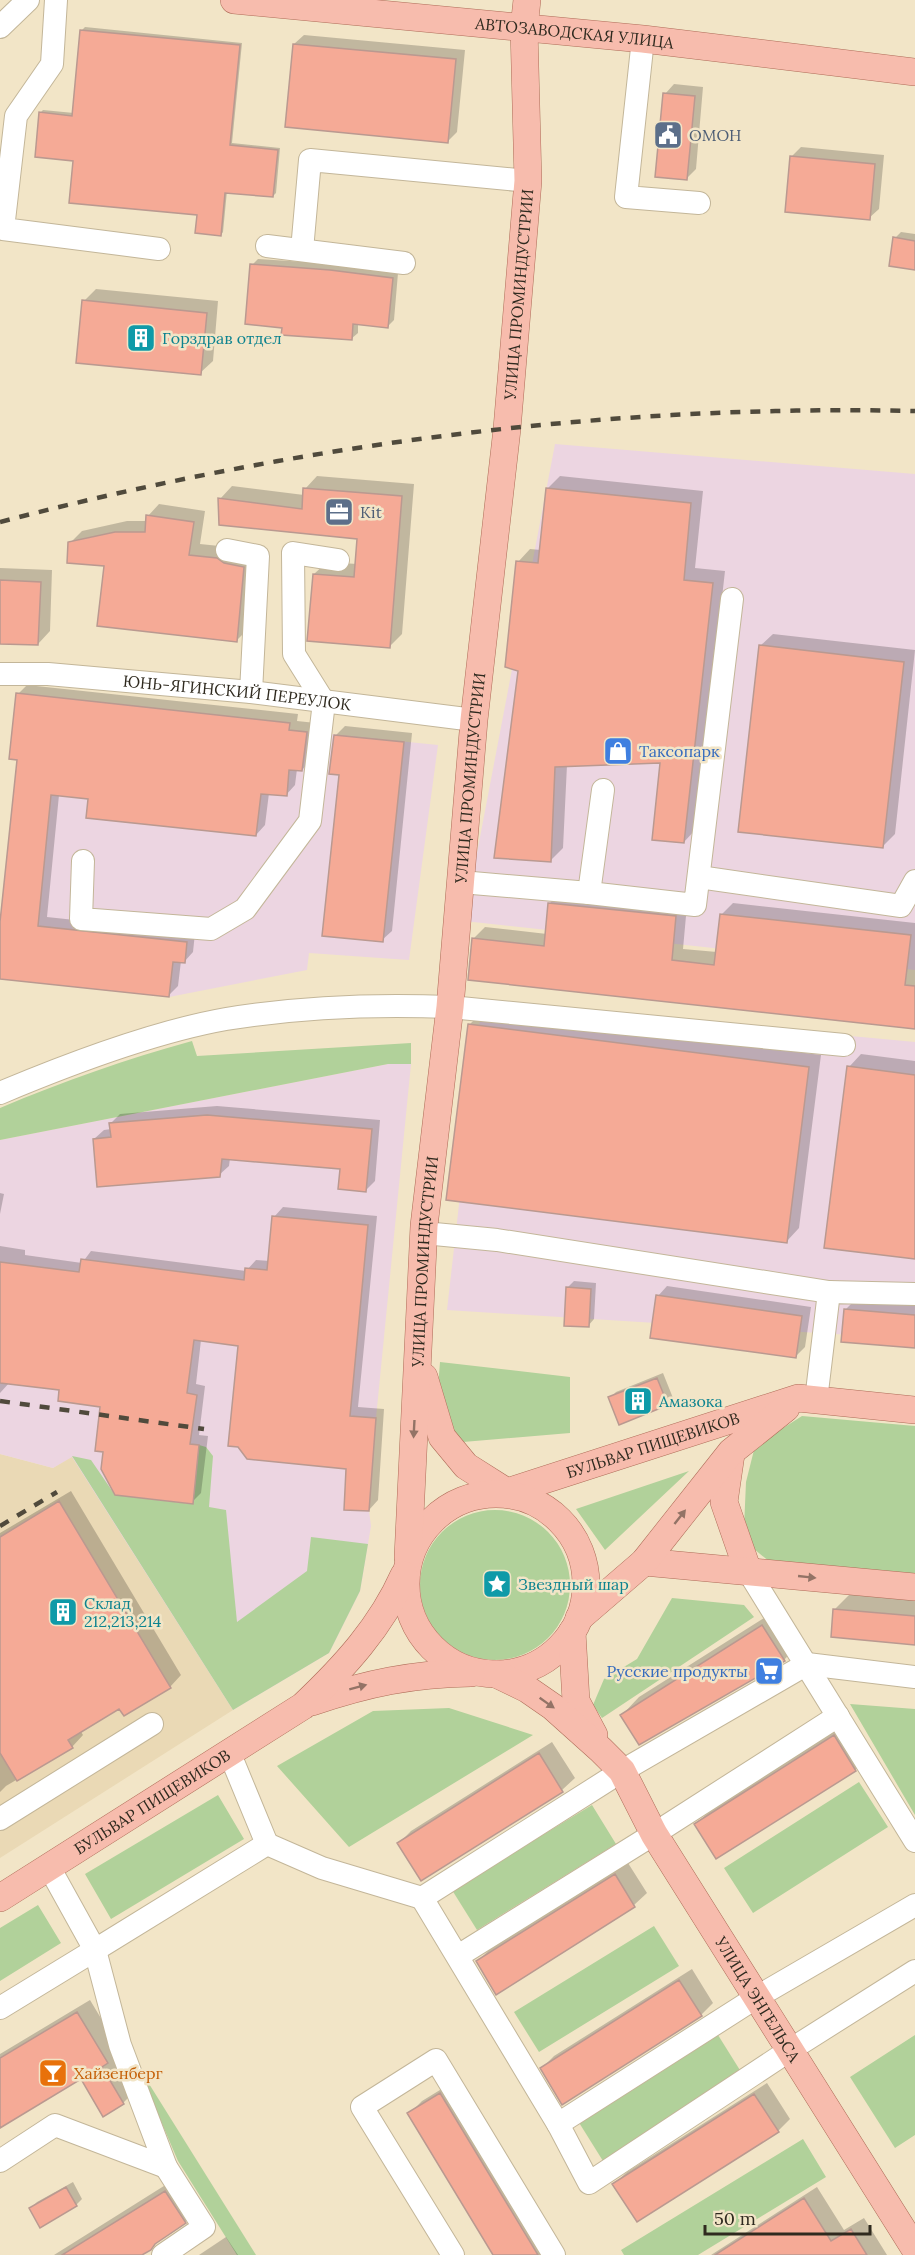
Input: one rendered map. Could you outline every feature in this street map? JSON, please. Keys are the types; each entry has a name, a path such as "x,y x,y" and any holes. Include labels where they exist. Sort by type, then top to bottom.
{"main road":[{"name":"АВТОЗАВОДСКАЯ УЛИЦА","path":"234,0 643,39 915,72"},
{"name":"УЛИЦА ПРОМИНДУСТРИИ","path":"406,1565 424,1233 450,1007 474,720 507,429 528,182 524,28 527,0"},
{"path":"417,1350 428,1396 442,1437 466,1466 507,1492"},
{"name":"БУЛЬВАР ПИЩЕВИКОВ","path":"0,1898 303,1706 336,1675 358,1650 386,1611 418,1537 453,1505 476,1495 507,1492 807,1399 915,1410"},
{"name":"БУЛЬВАР ПИЩЕВИКОВ","path":"303,1706 347,1690 381,1681 419,1675 518,1671 539,1663 558,1650 576,1625 644,1562 731,1452 807,1399"},
{"name":"БУЛЬВАР ПИЩЕВИКОВ","path":"731,1452 724,1502 748,1571"},
{"name":"БУЛЬВАР ПИЩЕВИКОВ","path":"507,1492 534,1500 557,1516 574,1538 584,1563 586,1591 576,1625"},
{"path":"644,1562 915,1587"},
{"path":"406,1565 406,1600 415,1626 420,1633 431,1647 452,1664 487,1673"},
{"name":"УЛИЦА ЭНГЕЛЬСА","path":"576,1625 576,1701 601,1750"},
{"name":"УЛИЦА ЭНГЕЛЬСА","path":"487,1673 526,1689 553,1707 622,1772 654,1834 756,1997 907,2219 915,2249"}],"street":[{"path":"0,27 28,0"},
{"path":"56,0 52,63 15,116 3,229 159,249"},
{"path":"643,39 626,197 699,203"},
{"path":"302,250 310,160 528,182"},
{"path":"267,246 404,263"},
{"path":"227,550 258,556 251,692"},
{"path":"84,861 81,919 211,929 245,909 310,821 324,702 294,654 293,553 338,560"},
{"path":"461,882 695,905 732,599"},
{"name":"ЮНЬ-ЯГИНСКИЙ ПЕРЕУЛОК","path":"0,674 48,674 251,692 474,720"},
{"path":"589,893 603,790"},
{"path":"699,877 902,906 913,888"},
{"path":"0,1093 137,1042 224,1020 318,1008 405,1005 450,1007 844,1045"},
{"path":"424,1233 496,1240 829,1292 915,1294"},
{"path":"807,1399 829,1292"},
{"path":"748,1571 915,1841"},
{"path":"422,1898 622,1772 807,1664 915,1677"},
{"path":"458,1956 838,1716"},
{"path":"0,1819 152,1724"},
{"path":"229,1752 267,1844 322,1868 422,1898 558,2124 589,2183 790,2050 915,1971"},
{"path":"0,2008 267,1844"},
{"path":"49,1867 95,1950 120,2045 166,2167 204,2227 163,2255"},
{"path":"558,2124 756,1997 915,1905"},
{"path":"453,2255 362,2107 436,2060 554,2255"},
{"path":"0,2161 55,2125 166,2167"}],"shaded area":[{"path":"555,444 915,474 915,970 464,921"},
{"path":"16,693 290,723 289,730 438,745 409,960 309,953 307,970 169,997 0,979 0,922 17,760 9,759"},
{"path":"482,1002 915,1042 915,1339 447,1310"},
{"path":"388,1064 411,1064 376,1418 369,1511 371,1526 360,1591 329,1653 233,1710 72,1457 53,1468 0,1454 0,1140"},
{"path":"0,1454 53,1468 72,1456 233,1710 0,1858"}],"green space":[{"path":"192,1041 197,1056 411,1043 411,1064 388,1064 0,1140 0,1108 95,1071"},
{"path":"440,1362 570,1377 570,1433 463,1442 436,1413"},
{"path":"802,1416 915,1426 915,1577 770,1562 754,1549 744,1528 746,1482 755,1446"},
{"path":"199,1445 206,1447 213,1456 209,1507 226,1510 237,1622 307,1571 311,1537 368,1544 360,1591 329,1653 233,1710 72,1456 91,1460 115,1495 192,1504"},
{"path":"689,1471 605,1550 576,1509"},
{"path":"495,1510 524,1515 537,1522 548,1532 558,1543 565,1556 570,1585 565,1614 558,1627 548,1638 537,1648 524,1655 495,1660 466,1655 453,1648 442,1638 432,1627 425,1614 420,1585 425,1556 432,1543 442,1532 453,1522 466,1515"},
{"path":"672,1598 744,1605 754,1617 602,1718 593,1705 604,1679 637,1659"},
{"path":"850,1704 915,1709 915,1815"},
{"path":"449,1708 533,1735 349,1847 277,1766 373,1711"},
{"path":"859,1782 888,1827 753,1913 724,1868"},
{"path":"218,1795 244,1839 111,1919 85,1874"},
{"path":"592,1805 616,1844 477,1930 452,1890"},
{"path":"38,1905 61,1943 0,1981 0,1928"},
{"path":"654,1926 679,1966 539,2052 514,2012"},
{"path":"718,2035 743,2075 603,2161 578,2121"},
{"path":"915,2035 915,2135 895,2148 850,2077"},
{"path":"136,2063 256,2255 237,2255 178,2161"},
{"path":"803,2139 826,2177 698,2255 624,2255 621,2250"}],"building":[{"path":"80,30 240,45 230,145 278,150 273,197 225,193 221,236 195,233 197,215 69,203 73,161 35,157 39,112 72,116"},
{"path":"293,44 456,59 448,143 285,127"},
{"path":"663,93 695,96 687,180 655,177"},
{"path":"790,156 875,164 870,220 785,212"},
{"path":"893,237 915,241 915,270 889,266"},
{"path":"250,264 330,270 393,278 388,328 353,324 352,340 281,335 282,328 245,324"},
{"name":"Горздрав отдел","path":"82,300 207,313 201,375 76,363"},
{"path":"303,488 402,496 390,648 307,641 313,574 354,577 357,539 219,525 218,498 302,509"},
{"path":"546,488 691,503 684,580 713,583 684,843 652,840 660,763 555,767 551,862 494,858 518,671 505,667 516,561 538,563"},
{"path":"146,515 194,522 189,555 217,558 224,563 244,567 237,642 97,626 104,566 67,563 68,542 115,532 145,532"},
{"path":"0,580 41,582 38,645 0,644"},
{"path":"759,645 904,662 883,848 738,832"},
{"path":"16,693 290,723 289,730 307,732 302,771 289,770 287,796 261,794 256,836 86,818 88,799 51,795 38,926 187,942 185,963 173,962 169,997 0,979 0,922 17,760 9,759"},
{"path":"334,735 404,742 383,942 322,936 339,775 329,774"},
{"path":"548,903 676,916 672,960 714,965 720,914 911,935 905,985 915,986 915,1029 468,980 472,938 544,946"},
{"path":"468,1024 809,1067 787,1243 446,1200"},
{"path":"847,1066 915,1075 915,1259 824,1248"},
{"path":"207,1115 372,1129 366,1192 338,1189 340,1169 222,1159 220,1177 97,1187 93,1139 111,1137 109,1123"},
{"path":"272,1216 368,1225 350,1416 376,1418 369,1511 344,1510 346,1469 247,1459 238,1447 228,1446 238,1346 194,1340 187,1393 197,1395 190,1444 199,1445 193,1504 115,1495 101,1469 103,1452 95,1451 100,1407 58,1401 59,1390 0,1383 0,1262 79,1272 81,1259 244,1280 245,1268 267,1270"},
{"path":"566,1287 591,1289 589,1327 564,1326"},
{"path":"656,1295 802,1316 796,1358 650,1338"},
{"path":"844,1309 915,1315 915,1348 841,1342"},
{"name":"Амазока","path":"657,1378 668,1405 619,1425 608,1397"},
{"name":"Склад 212,213,214","path":"59,1501 171,1688 124,1716 119,1709 68,1740 73,1748 17,1781 0,1753 0,1537"},
{"path":"833,1609 915,1616 915,1645 831,1637"},
{"path":"762,1625 785,1661 639,1745 620,1715"},
{"path":"834,1735 856,1771 716,1859 694,1824"},
{"path":"539,1753 563,1792 421,1881 397,1843"},
{"path":"615,1874 635,1907 496,1995 476,1961"},
{"path":"679,1980 702,2016 562,2105 540,2068"},
{"name":"Хайзенберг","path":"77,2012 108,2063 102,2067 124,2104 103,2117 81,2079 0,2128 0,2058"},
{"path":"440,2093 538,2255 493,2255 407,2113"},
{"path":"754,2094 779,2132 637,2222 612,2184"},
{"path":"66,2187 77,2206 40,2228 29,2208"},
{"path":"165,2191 186,2223 155,2244 151,2250 142,2255 62,2255"},
{"path":"804,2198 831,2241 851,2229 867,2255 715,2255"}],"railway":[{"path":"0,522 225,471 339,451 454,435 569,422 684,414 915,411"},
{"path":"0,1401 204,1429"},
{"path":"0,1526 57,1492"}],"place":[{"name":"ОМОН","path":"668,135"},
{"name":"Горздрав отдел","path":"141,338"},
{"name":"Kit","path":"339,512"},
{"name":"Таксопарк","path":"618,751"},
{"name":"Амазока","path":"638,1401"},
{"name":"Звездный шар","path":"497,1584"},
{"name":"Склад 212,213,214","path":"63,1612"},
{"name":"Русские продукты","path":"769,1671"},
{"name":"Хайзенберг","path":"53,2073"}]}
